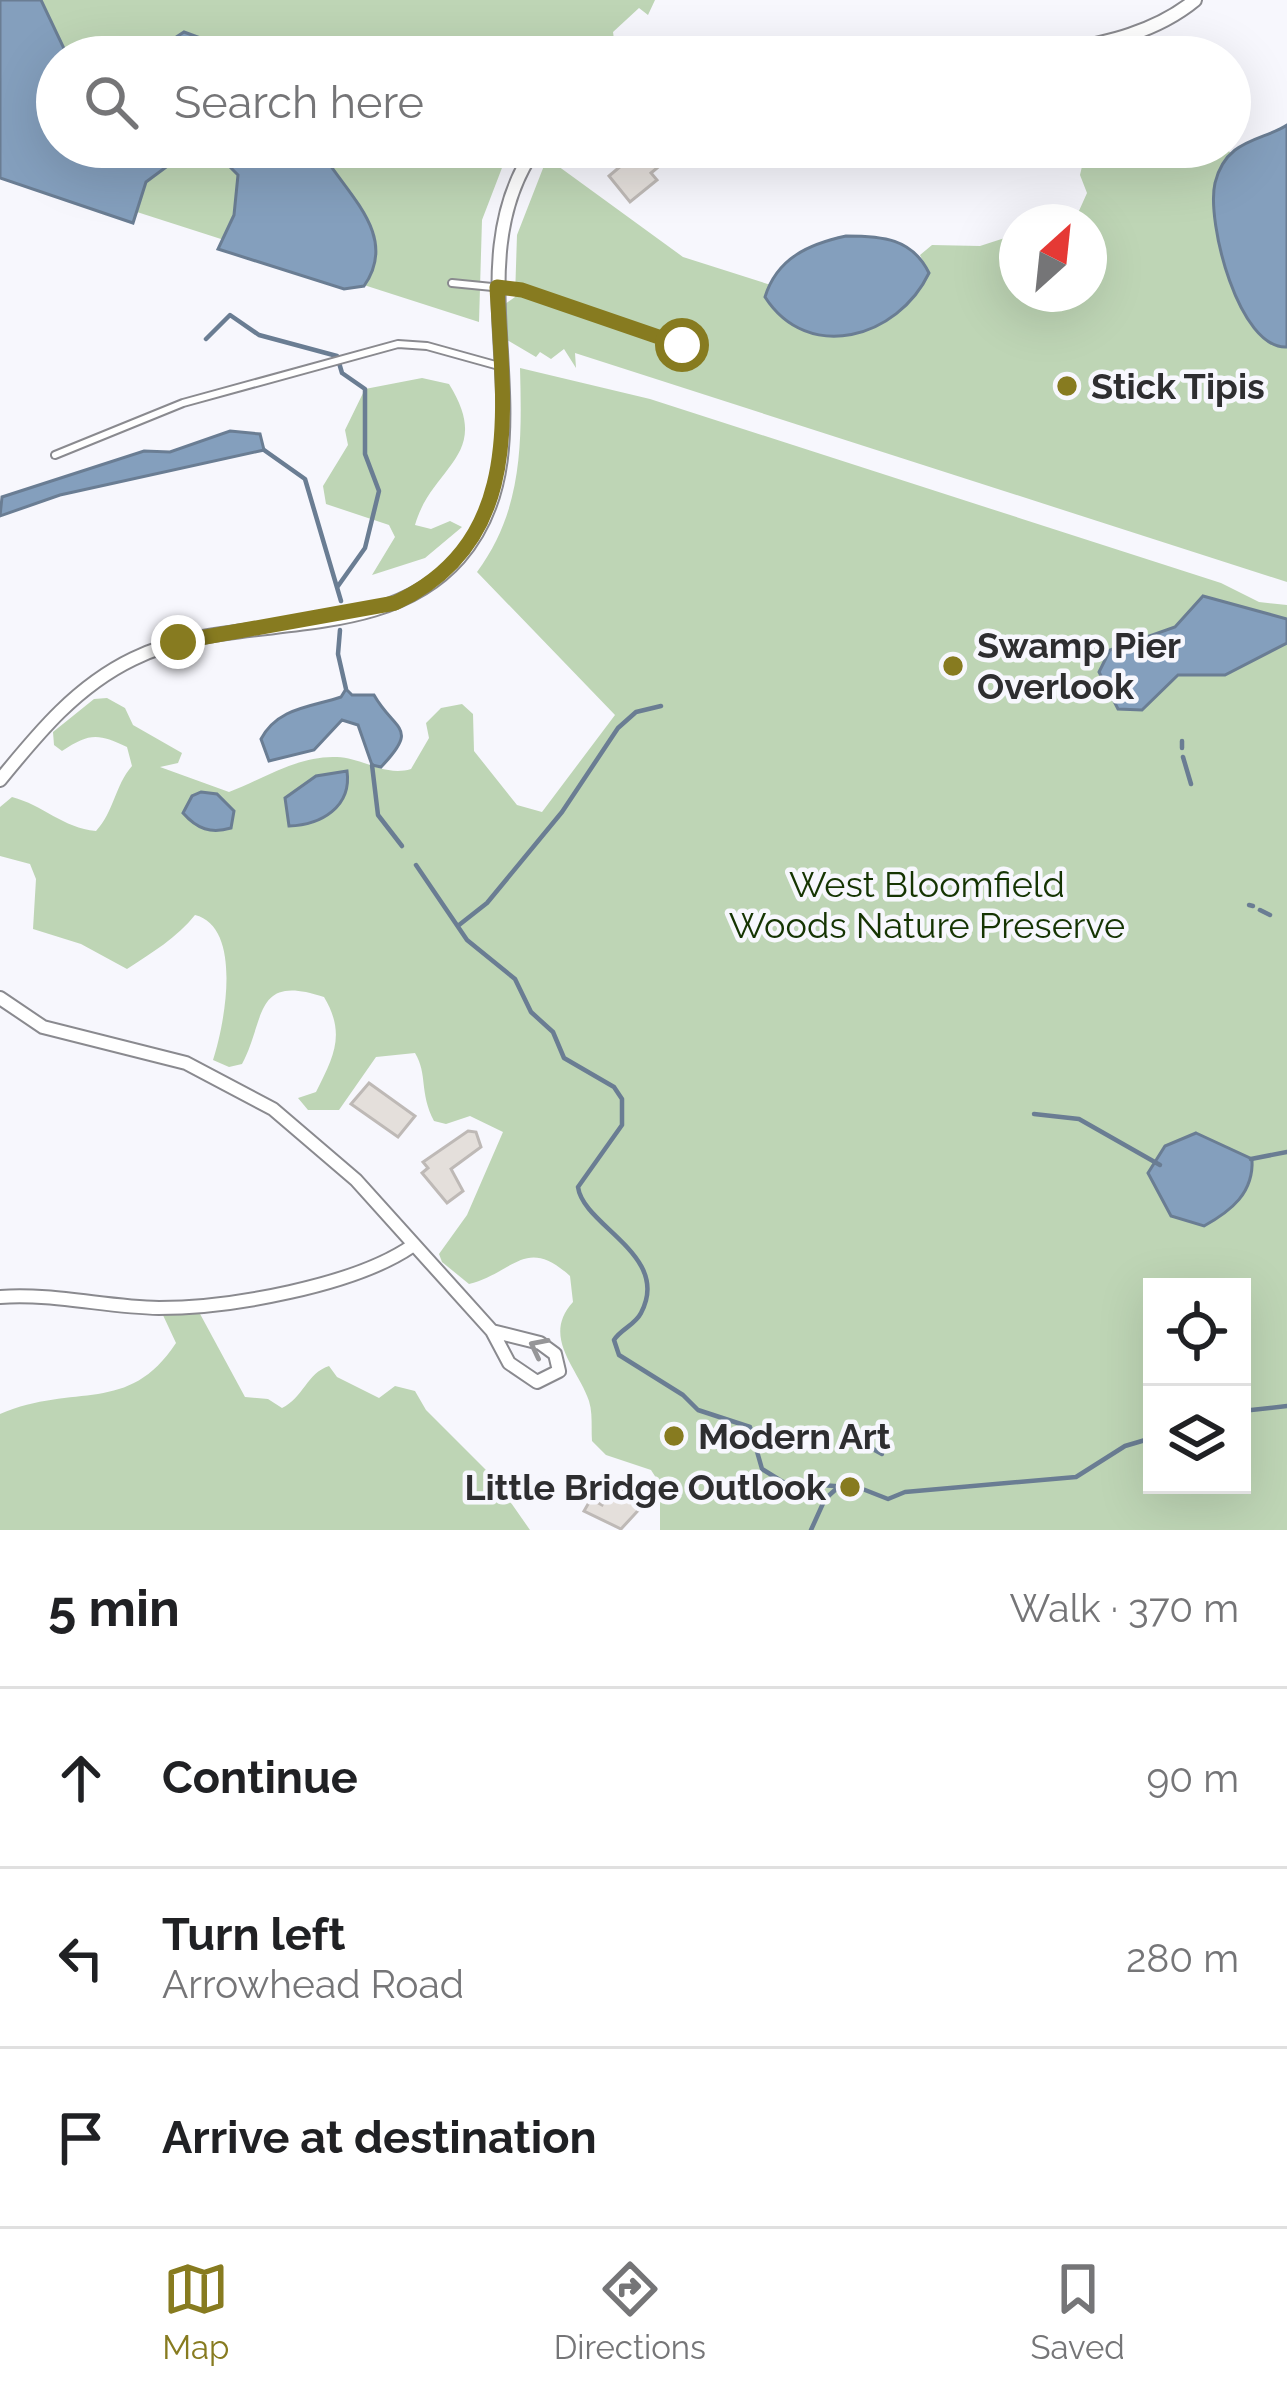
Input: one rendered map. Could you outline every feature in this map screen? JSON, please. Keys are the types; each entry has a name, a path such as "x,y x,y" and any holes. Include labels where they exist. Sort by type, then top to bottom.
{"street":[{"path":"1126,36 1195,0"},
{"path":"0,780 64,705 136,657 225,632 395,603 428,588 470,542 497,483 502,441 497,287 506,205 525,168"},
{"path":"0,998 43,1027 186,1063 250,1094 325,1150 492,1331 519,1373 537,1382 559,1371 555,1354 540,1343 492,1331"},
{"path":"0,1298 163,1308 205,1305 341,1277 412,1246"}],"lane":[{"path":"452,283 522,290 682,345"},
{"path":"55,455 183,403 398,344 427,346 499,366"}],"green space":[{"path":"38,0 655,0 648,15 639,8 614,36 36,36 36,168 502,168 482,220 479,322 0,168"},
{"path":"543,168 561,168 683,257 799,294 923,261 920,255 932,245 980,246 999,240 999,312 1107,312 1107,204 1082,204 1087,193 1082,168 1225,168 1215,187 1217,207 1287,212 1287,582 575,353 576,368 564,349 551,359 540,352 536,357 507,340 505,304 515,297 517,235"},
{"name":"West Bloomfield Woods Nature Preserve","path":"520,368 650,399 1221,583 1259,602 1287,605 1287,1530 660,1530 660,1484 651,1470 606,1455 592,1441 589,1401 561,1340 564,1315 573,1302 570,1276 542,1258 530,1258 469,1284 442,1262 439,1254 467,1215 503,1132 470,1116 446,1124 434,1121 415,1053 376,1057 339,1110 308,1110 298,1098 316,1092 336,1034 324,997 301,991 285,991 265,1005 242,1064 229,1067 213,1060 225,1001 225,956 210,923 195,915 172,938 127,969 81,944 33,929 36,879 30,864 0,856 0,807 12,797 73,826 96,831 132,766 127,747 94,737 62,751 54,745 53,732 94,699 107,698 125,708 133,725 182,753 178,763 160,767 229,792 323,757 347,758 392,771 411,769 429,738 426,723 441,708 462,704 473,714 474,751 517,805 542,812 615,715 477,572 503,524 519,449"},
{"path":"422,378 449,384 465,428 455,459 415,525 431,529 450,521 462,527 425,558 372,575 395,537 389,525 326,504 323,486 348,445 345,430 365,389"},
{"path":"199,1312 245,1397 268,1399 282,1408 329,1366 337,1377 379,1398 395,1386 415,1391 426,1410 493,1477 530,1530 0,1530 0,1414 119,1389 139,1380 176,1343 162,1313"}],"water":[{"path":"0,0 41,0 58,36 36,36 36,168 165,168 146,182 133,223 0,178"},
{"path":"1287,125 1287,347 1270,342 1241,307 1221,253 1214,201 1220,168 1251,168 1251,141"},
{"path":"231,168 333,168 373,232 374,267 364,286 344,289 218,249 234,215 238,175"},
{"path":"846,236 895,241 914,252 929,273 896,314 875,327 828,336 804,331 783,318 765,297 770,284 796,255"},
{"path":"230,431 260,434 264,450 60,495 0,516 2,497 144,451 170,452"},
{"path":"1203,596 1287,619 1287,643 1225,675 1178,675 1142,710 1118,709 1099,672 1110,650 1175,627"},
{"path":"346,689 352,695 374,695 400,730 399,744 381,767 372,765 358,725 342,720 314,750 269,761 261,739 268,728 296,710 341,697"},
{"path":"347,771 345,795 332,812 289,826 285,798 316,776"},
{"path":"217,794 234,811 231,828 205,829 183,813 192,796"},
{"path":"1196,1133 1252,1159 1249,1182 1239,1200 1204,1226 1171,1216 1148,1173 1165,1146"}],"building":[{"path":"619,168 657,168 651,173 657,180 630,202 609,176"},
{"path":"369,1083 415,1116 398,1137 351,1104"},
{"path":"468,1131 476,1132 481,1147 451,1169 463,1191 447,1203 422,1173 428,1168 423,1162"},
{"path":"614,1485 646,1502 621,1529 584,1511 591,1499 602,1505"}],"waterway":[{"path":"206,339 230,315 259,335 337,356 342,373 365,389 365,454 379,491 365,548 338,586"},
{"path":"264,450 305,479 341,601"},
{"path":"340,630 338,654 346,689"},
{"path":"459,925 487,903 562,812 618,728 636,712 661,706"},
{"path":"1182,741 1182,748"},
{"path":"1183,757 1191,784"},
{"path":"372,765 378,815 402,846"},
{"path":"416,865 467,940 515,979 531,1012 553,1032 564,1058 614,1087 622,1099 622,1125 578,1187 583,1201 645,1274 647,1293 641,1313 614,1340 619,1355 683,1395 698,1410 750,1427 762,1469 783,1482 860,1488 888,1499 905,1492 1076,1477 1125,1446 1143,1441"},
{"path":"1249,905 1253,906"},
{"path":"1260,910 1270,915"},
{"path":"1034,1114 1079,1119 1160,1165"},
{"path":"1251,1159 1287,1152"},
{"path":"1251,1410 1287,1406"},
{"path":"863,1441 868,1445"},
{"path":"873,1449 882,1454"},
{"path":"811,1530 825,1499 835,1490"}],"place":[{"name":"Stick Tipis","path":"1067,386"},
{"name":"Swamp Pier Overlook","path":"953,666"},
{"name":"Modern Art","path":"674,1436"},
{"name":"Little Bridge Outlook","path":"850,1487"}],"route":[{"path":"178,642 395,603 428,588 459,558 480,526 499,470 502,404 497,287 522,290 682,345"}]}
